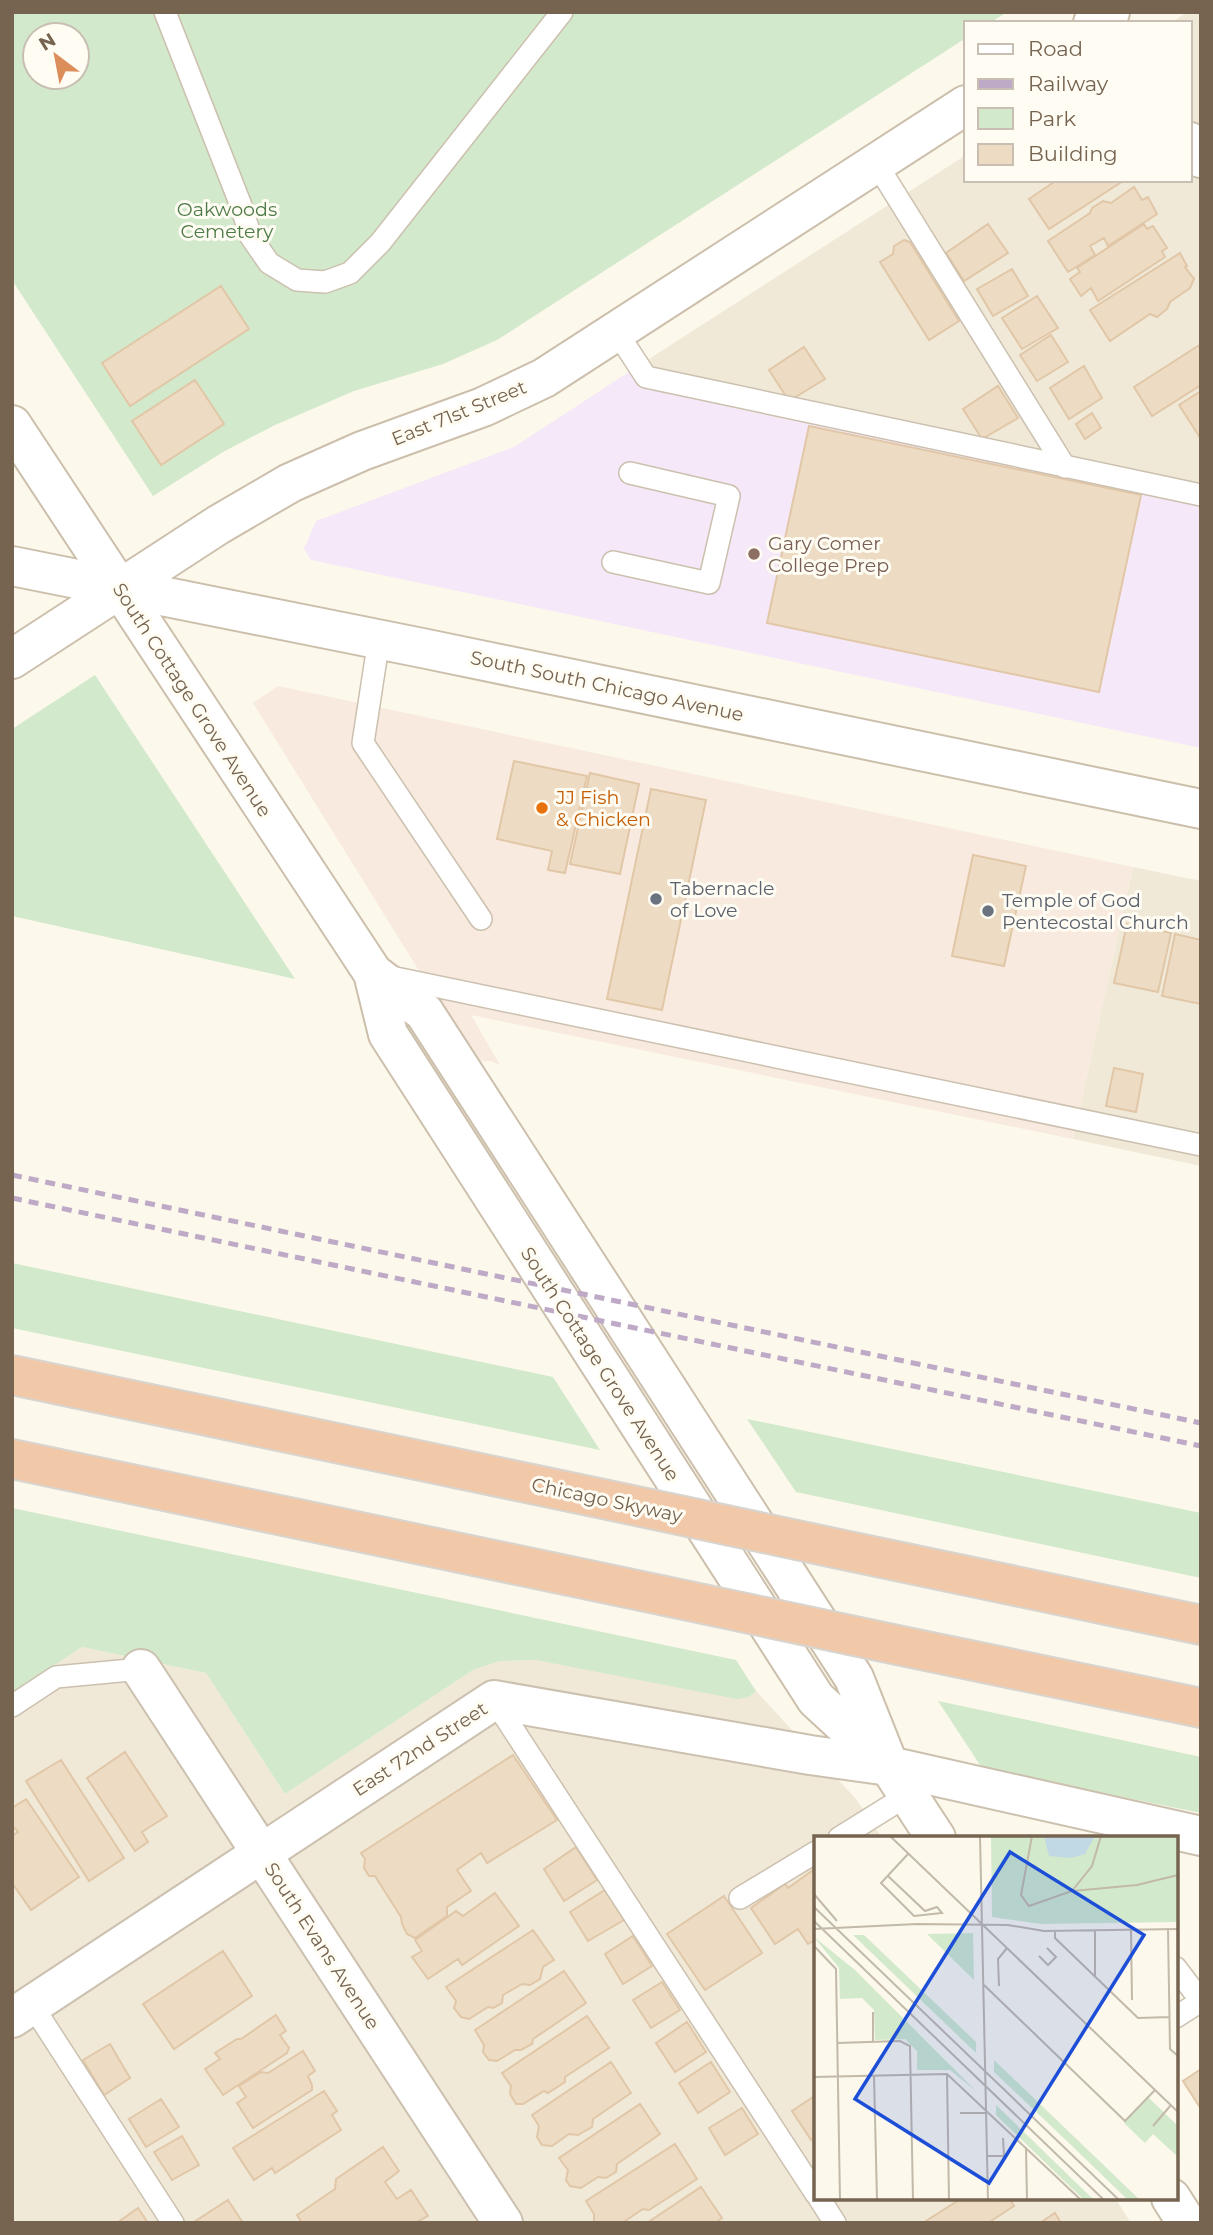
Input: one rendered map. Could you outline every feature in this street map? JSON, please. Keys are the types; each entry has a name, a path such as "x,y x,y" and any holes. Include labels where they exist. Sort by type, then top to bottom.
{"highway":[{"name":"Chicago Skyway","path":"12,1375 1201,1625"},
{"path":"12,1459 1201,1708"}],"main road":[{"name":"East 71st Street","path":"12,659 218,525 290,483 362,451 484,407 544,378 964,106"},
{"name":"South Cottage Grove Avenue","path":"12,425 373,973 388,1034 809,1688 898,1781 935,1836"},
{"name":"South South Chicago Avenue","path":"12,566 1201,809"},
{"name":"South Evans Avenue","path":"141,1669 503,2223"},
{"name":"East 72nd Street","path":"22,2012 494,1700 810,1755 898,1781 1201,1836"},
{"path":"1172,2200 1187,2223"}],"lane":[{"path":"165,12 251,237 269,263 297,280 325,282 350,273 380,243 562,12"},
{"path":"876,163 1065,467"},
{"path":"615,331 646,377 1201,495"},
{"path":"613,562 709,583 729,496 630,473"},
{"path":"379,639 363,743 481,919"},
{"path":"373,973 1201,1145"},
{"path":"12,1706 55,1677 141,1669"},
{"path":"494,1700 814,2191"},
{"path":"841,1836 898,1781"},
{"path":"740,1898 814,1853"},
{"path":"1178,1971 1201,2001 1178,2016"},
{"path":"22,2012 173,2223"},
{"path":"820,2200 835,2223"}],"shaded area":[{"path":"1187,12 1201,12 1201,495 638,366 964,156 964,182 1192,182 1192,21 1174,21"},
{"name":"Gary Comer College Prep","path":"638,366 1201,495 1201,748 311,560 304,549 316,521 514,447"},
{"path":"278,686 1133,867 1073,1139 471,1015 500,1065 491,1061 475,1061 253,703"},
{"path":"1133,867 1201,881 1201,1166 1073,1139"},
{"path":"82,1647 206,1673 285,1794 473,1670 500,1661 536,1660 749,1697 756,1691 856,1799 881,1836 814,1836 814,2200 1116,2200 1131,2223 12,2223 12,1693"}],"green space":[{"name":"Oakwoods Cemetery","path":"12,12 1007,12 993,21 964,21 964,39 497,340 443,364 354,391 275,425 223,452 153,496 12,280"},
{"path":"95,675 295,979 12,916 12,729"},
{"path":"12,1263 553,1377 600,1450 12,1328"},
{"path":"747,1419 1201,1513 1201,1578 796,1492"},
{"path":"12,1508 736,1660 756,1691 749,1697 737,1699 536,1660 500,1661 473,1670 285,1794 206,1673 82,1647 12,1693"},
{"path":"938,1701 1201,1757 1201,1813 982,1768"}],"building":[{"path":"1054,182 1121,182 1049,229 1029,199"},
{"path":"1134,187 1142,200 1148,197 1157,214 1108,246 1104,238 1090,246 1095,255 1068,272 1048,241 1103,201 1111,203"},
{"path":"988,224 1008,253 964,281 946,253"},
{"path":"1144,224 1147,229 1153,226 1167,248 1162,251 1165,257 1098,301 1091,288 1081,296 1070,279 1080,272 1077,268"},
{"path":"904,240 910,242 959,321 929,340 880,262 893,254 894,246"},
{"path":"1180,253 1187,266 1185,267 1194,279 1190,288 1170,302 1167,309 1157,317 1150,314 1110,341 1090,310"},
{"path":"1012,269 1028,296 993,316 977,289"},
{"path":"221,286 249,329 130,406 102,363"},
{"path":"1037,296 1058,328 1022,349 1002,318"},
{"path":"1051,335 1068,362 1037,381 1020,355"},
{"path":"1201,344 1201,385 1152,416 1134,387"},
{"path":"804,347 825,379 789,401 769,370"},
{"path":"1084,366 1102,398 1069,419 1050,388"},
{"path":"195,380 224,424 161,465 132,421"},
{"path":"998,386 1018,418 982,439 963,409"},
{"path":"1201,391 1201,434 1199,436 1179,405"},
{"path":"1092,413 1101,428 1085,439 1076,424"},
{"path":"809,426 1141,495 1099,692 767,623"},
{"name":"JJ Fish & Chicken","path":"514,761 587,776 565,873 548,870 552,851 497,839"},
{"path":"590,773 639,784 620,874 570,864"},
{"name":"Tabernacle of Love","path":"651,789 706,800 662,1010 607,999"},
{"name":"Temple of God Pentecostal Church","path":"973,855 1026,866 1004,966 952,956"},
{"path":"1127,924 1171,933 1158,992 1114,983"},
{"path":"1175,934 1201,940 1201,1004 1162,996"},
{"path":"1114,1068 1143,1074 1136,1112 1106,1106"},
{"path":"125,1752 167,1816 142,1832 148,1842 135,1851 87,1778"},
{"path":"513,1755 557,1820 487,1863 481,1853 457,1870 471,1891 447,1907 447,1916 415,1938 407,1934 401,1917 375,1876 369,1876 364,1868 365,1859 361,1853"},
{"path":"61,1760 124,1858 89,1881 26,1781"},
{"path":"26,1799 79,1877 31,1910 12,1883 12,1836 18,1832 12,1825 12,1808"},
{"path":"576,1847 597,1880 564,1901 544,1869"},
{"path":"814,1869 814,1940 808,1944 798,1929 775,1944 751,1908 785,1884 788,1888"},
{"path":"605,1890 624,1920 588,1941 570,1912"},
{"path":"495,1893 519,1926 462,1965 458,1959 428,1979 412,1957 422,1951 415,1940 456,1911 463,1916"},
{"path":"724,1896 762,1953 705,1990 667,1934"},
{"path":"533,1930 554,1960 543,1967 540,1979 530,1985 522,1984 503,1995 502,2003 493,2008 488,2007 469,2019 461,2017 454,2008 456,2001 446,1987"},
{"path":"633,1936 652,1966 623,1984 605,1954"},
{"path":"223,1951 252,1996 174,2049 143,2004"},
{"path":"564,1971 586,2003 533,2039 532,2044 497,2061 489,2060 475,2030"},
{"path":"662,1982 680,2010 651,2028 633,2000"},
{"path":"276,2015 286,2031 280,2035 289,2048 287,2053 223,2095 205,2069 220,2059 215,2053"},
{"path":"587,2016 609,2048 565,2077 565,2082 548,2093 544,2091 523,2104 516,2104 510,2094 511,2086 502,2073"},
{"path":"687,2022 706,2052 675,2072 656,2043"},
{"path":"110,2044 130,2078 104,2095 83,2060"},
{"path":"303,2051 315,2071 308,2076 312,2090 253,2128 237,2103 246,2097 239,2086 261,2072 268,2073"},
{"path":"611,2062 631,2093 593,2119 592,2127 578,2135 569,2134 552,2146 542,2145 537,2137 539,2126 532,2115"},
{"path":"711,2062 730,2092 698,2113 679,2083"},
{"path":"1201,2069 1201,2109 1183,2081"},
{"path":"324,2091 337,2111 332,2115 341,2130 275,2173 272,2168 254,2180 233,2148"},
{"path":"814,2096 814,2138 811,2140 792,2111"},
{"path":"161,2099 179,2127 146,2147 129,2119"},
{"path":"640,2104 660,2134 617,2164 616,2172 606,2178 598,2177 581,2188 570,2186 566,2180 568,2170 559,2158"},
{"path":"742,2108 758,2134 725,2155 709,2128"},
{"path":"182,2136 199,2165 172,2180 154,2152"},
{"path":"675,2144 697,2179 649,2210 643,2209 622,2223 594,2223 594,2214 586,2201"},
{"path":"383,2147 399,2171 385,2182 397,2199 411,2190 428,2216 415,2223 302,2223 297,2215 335,2189 336,2179"},
{"path":"701,2187 722,2218 715,2223 647,2223"},
{"path":"228,2200 243,2223 194,2223 194,2222"},
{"path":"959,2200 1010,2200 1014,2206 991,2221 992,2223 923,2223"},
{"path":"138,2208 148,2223 117,2223"},
{"path":"1055,2213 1061,2223 1040,2223"}],"railway":[{"path":"12,1175 1201,1423"},
{"path":"12,1198 1201,1446"}],"place":[{"name":"Gary Comer College Prep","path":"754,554"},
{"name":"JJ Fish & Chicken","path":"542,808"},
{"name":"Tabernacle of Love","path":"656,899"},
{"name":"Temple of God Pentecostal Church","path":"988,911"}]}
